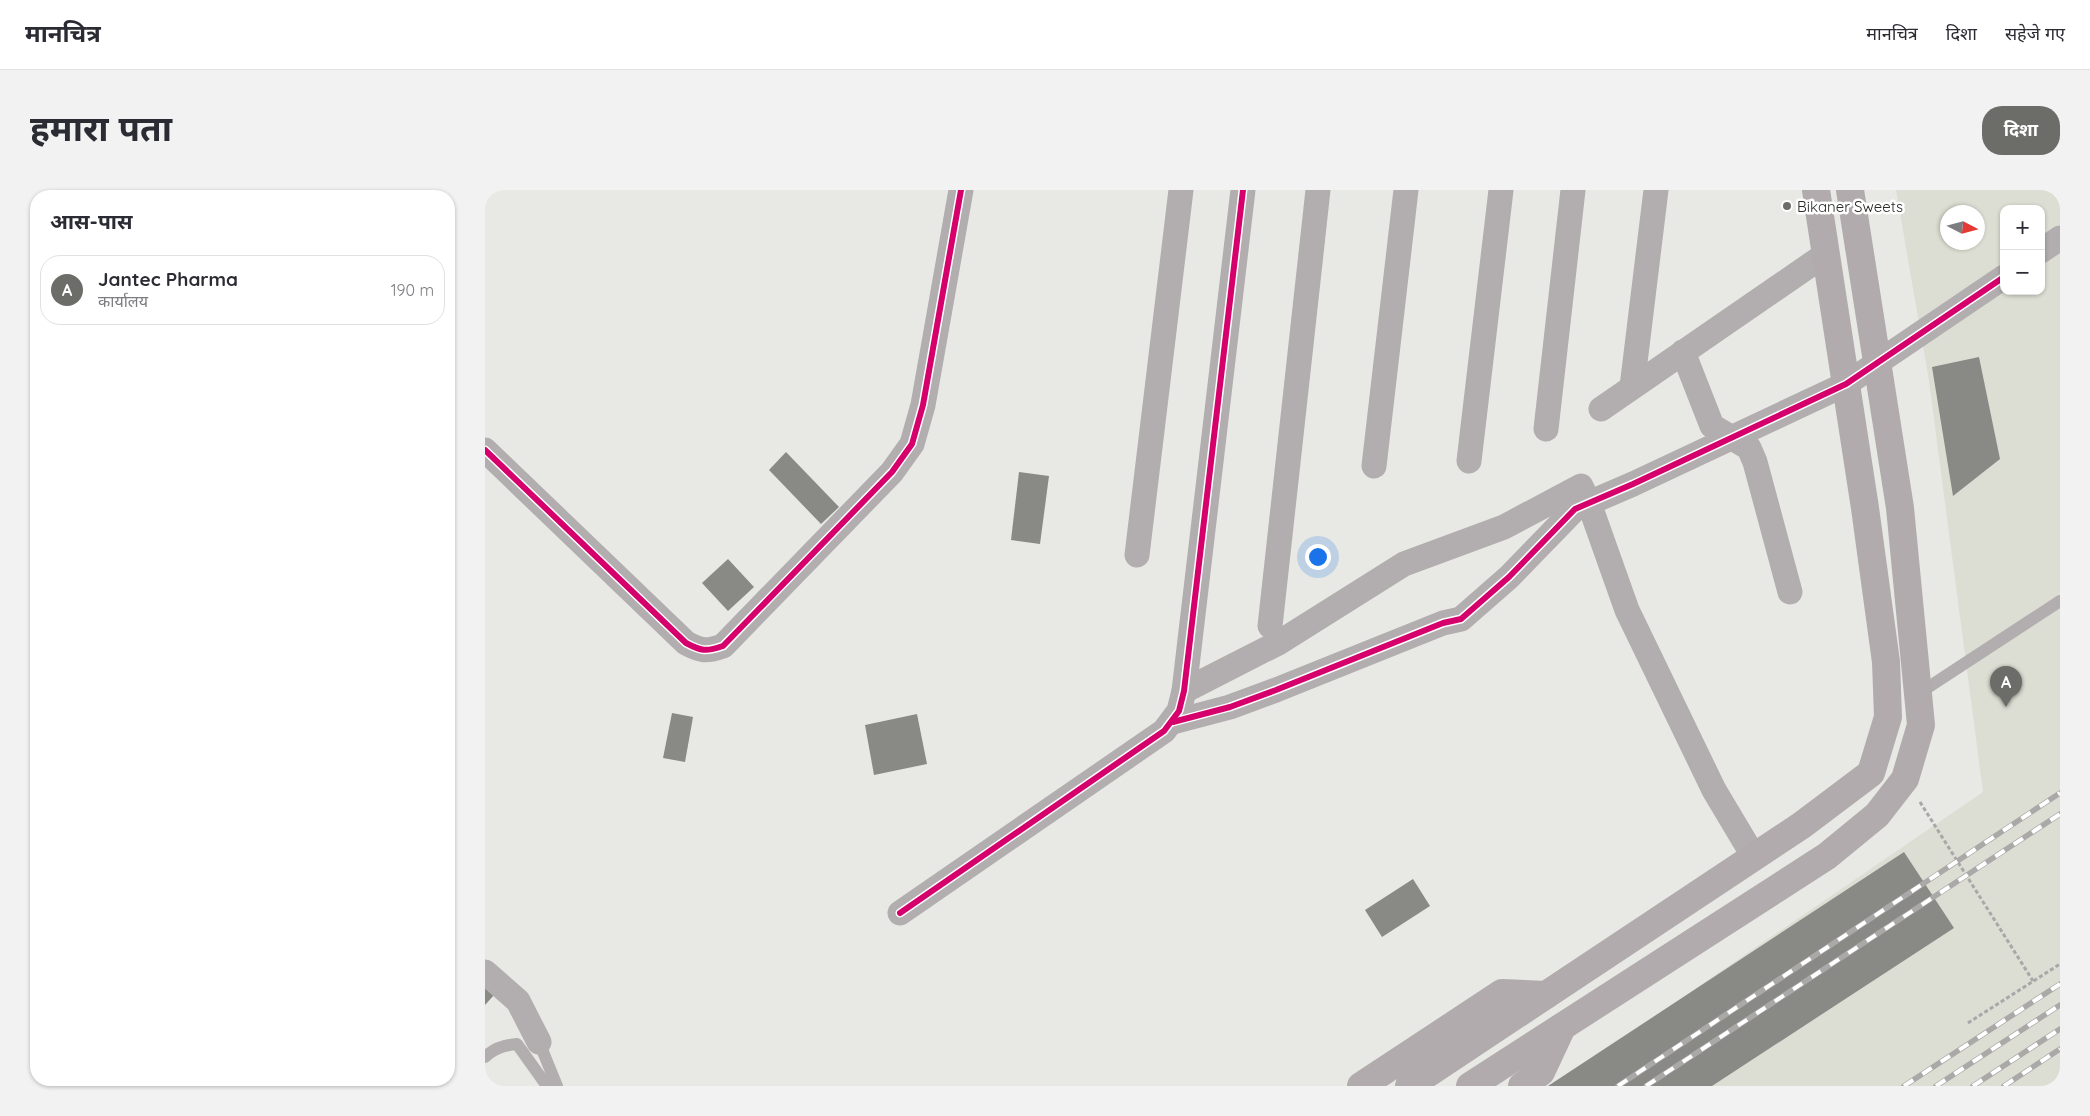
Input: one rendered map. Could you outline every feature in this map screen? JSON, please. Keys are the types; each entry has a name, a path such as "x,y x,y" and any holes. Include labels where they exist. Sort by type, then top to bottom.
{"main road":[{"path":"1409,1086 1803,825 1871,773 1888,717 1885,662 1846,384 1816,190"},
{"path":"1470,1086 1827,856 1877,815 1905,779 1921,725 1900,508 1878,364 1842,191"},
{"path":"1361,1086 1502,993 1546,995"},
{"path":"1522,1086 1541,1072 1562,1027"}],"street":[{"path":"490,463 686,643 697,649 709,651 723,646 892,472 913,444 923,405 961,190"},
{"path":"1137,555 1181,190"},
{"path":"900,913 1165,731 1179,711 1184,691 1243,190"},
{"path":"1270,626 1317,190"},
{"path":"1374,466 1406,190"},
{"path":"1469,461 1501,190"},
{"path":"1546,429 1573,190"},
{"path":"1632,387 1656,190"},
{"path":"2042,250 2060,238"},
{"path":"1601,409 1826,254"},
{"path":"1173,722 1230,707 1328,671 1443,623 1461,619 1509,576 1575,509 1846,384 2000,280"},
{"path":"1683,352 1708,420 1717,431 1749,448 1755,462 1790,592"},
{"path":"1184,691 1280,642 1404,564 1504,528 1581,486 1589,503 1627,610 1714,790 1755,857"},
{"path":"485,972 518,1002 539,1042"}],"lane":[{"path":"1919,694 2060,601"},
{"path":"539,1042 557,1086"},
{"path":"485,1057 492,1050 506,1045 517,1044 547,1086"}],"path":[{"path":"1905,779 2033,981"},
{"path":"1968,1023 2060,964"}],"shaded area":[{"path":"1896,190 2060,190 2060,1086 1553,1086 1983,792 1929,381"}],"building":[{"path":"1979,357 2000,459 1953,496 1932,367"},
{"path":"786,452 839,507 821,524 769,470"},
{"path":"1019,472 1049,476 1040,544 1011,540"},
{"path":"728,559 754,587 728,611 702,583"},
{"path":"672,713 693,717 685,762 663,758"},
{"path":"917,714 927,764 874,775 865,725"},
{"path":"1904,852 1954,928 1712,1086 1548,1086"},
{"path":"1413,879 1430,906 1382,937 1365,910"},
{"path":"485,985 495,994 485,1005"}],"railway":[{"path":"1618,1086 2060,793"},
{"path":"1646,1086 2060,814"},
{"path":"1904,1086 2060,984"},
{"path":"1936,1086 2060,1005"},
{"path":"1973,1086 2060,1029"},
{"path":"2004,1086 2060,1049"}],"cycle path":[{"path":"485,450 686,643 704,650 723,646 892,472 912,444 923,405 961,190"},
{"path":"900,913 1164,731 1179,711 1184,691 1243,190"},
{"path":"1173,722 1230,707 1443,623 1461,619 1509,577 1575,509 1633,484 1846,384 2000,280"}],"place":[{"name":"Bikaner Sweets","path":"1787,206"},
{"name":"Jantec Pharma","path":"2006,707"}]}
